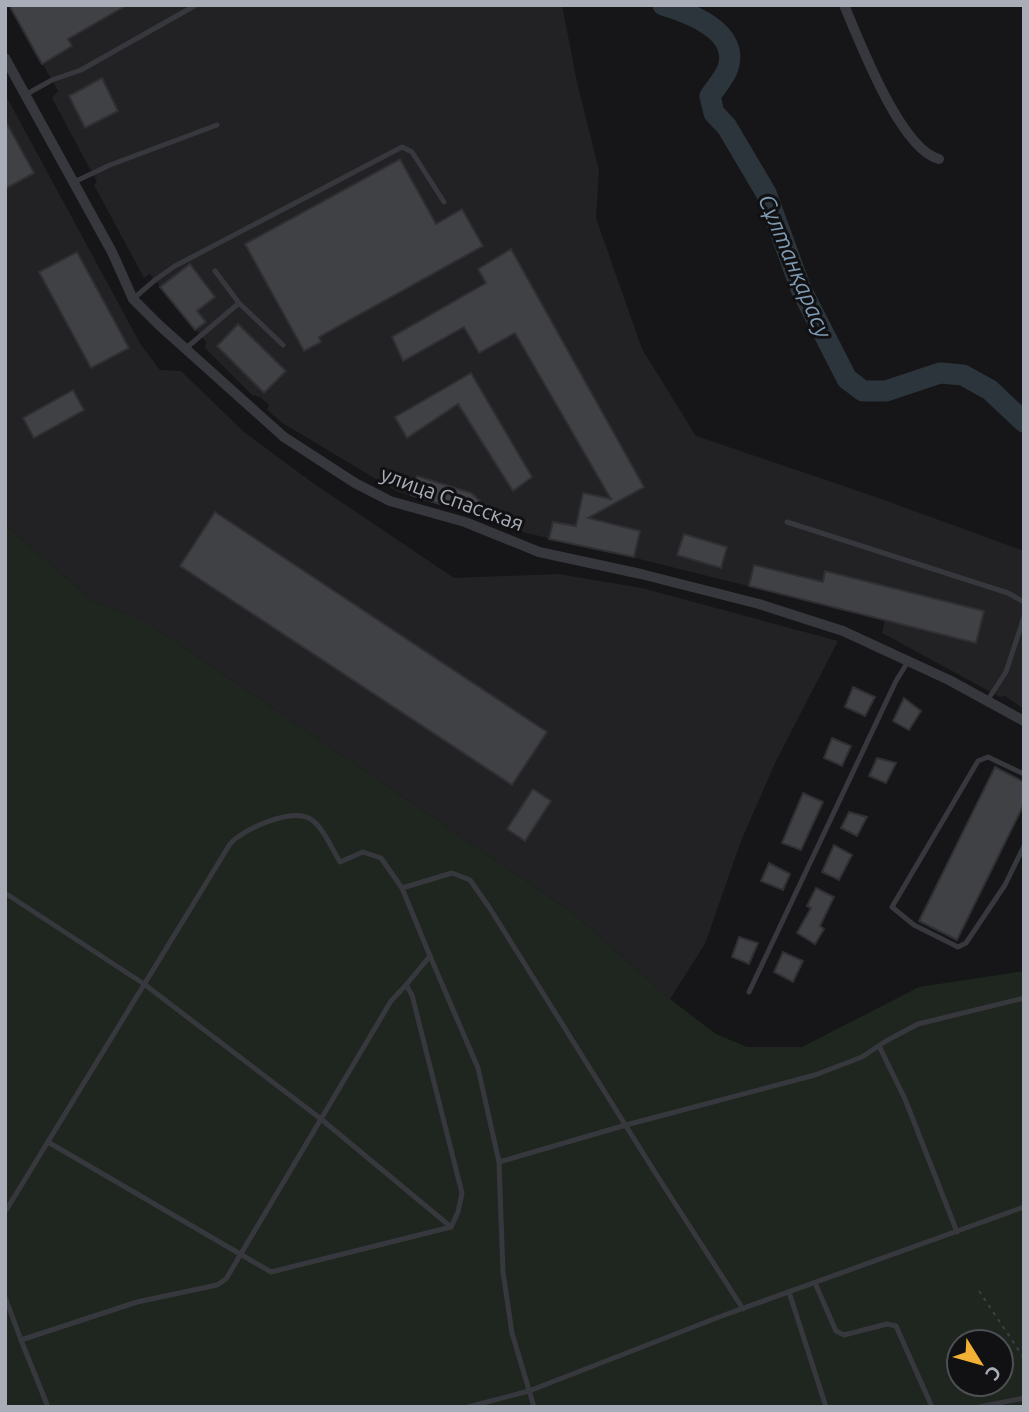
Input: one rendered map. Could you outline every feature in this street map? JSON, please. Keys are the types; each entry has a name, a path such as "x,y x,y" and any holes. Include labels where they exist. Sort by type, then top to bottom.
{"street":[{"path":"844,5 890,107 915,144 930,157 939,159"},
{"name":"улица Спасская","path":"5,58 74,182 134,299 284,438 355,483 390,501 465,522 539,552 641,573 760,604 843,631 909,660 1024,721"}],"lane":[{"path":"24,95 52,80 81,70 196,5"},
{"path":"74,182 110,165 218,125"},
{"path":"134,299 175,267 402,147 412,152 444,202"},
{"path":"215,271 239,303 283,345"},
{"path":"186,349 239,303"},
{"path":"788,522 1008,593 1024,602"},
{"path":"987,701 1006,672 1024,617"},
{"path":"750,992 896,681 909,660"},
{"path":"1024,775 988,757 978,761 892,907 914,925 958,947 966,943 1005,885 1024,846"},
{"path":"5,1212 230,844 249,828 298,815 309,818 317,825 340,862 363,852 381,858 402,888 478,1068 499,1161 503,1272 512,1333 534,1407"},
{"path":"402,888 452,873 470,880 743,1309"},
{"path":"5,893 144,984 321,1119 451,1227"},
{"path":"21,1340 137,1302 217,1285 226,1279 391,1001 430,956"},
{"path":"406,985 412,995 462,1193 451,1227"},
{"path":"499,1161 815,1075 862,1057 918,1024 1024,998"},
{"path":"878,1046 905,1099 957,1232"},
{"path":"48,1142 271,1272 451,1227"},
{"path":"468,1407 528,1391 789,1292 1024,1208"},
{"path":"815,1283 836,1331 844,1335 887,1324 896,1326 932,1407"},
{"path":"789,1292 826,1407"},
{"path":"5,1297 48,1407"},
{"path":"979,1407 1024,1398"}],"path":[{"path":"979,1290 1024,1357"}],"shaded area":[{"path":"9,5 562,5 577,82 599,170 596,218 642,349 696,436 1024,551 1024,709 1005,696 1000,697 882,633 885,620 530,534 396,491 281,422 267,410 269,405 260,397 252,395 205,348 206,342 150,274 144,278 94,185 97,182 52,98 58,91"},
{"path":"5,94 141,345 160,370 181,371 244,432 313,483 454,578 558,574 642,588 838,641 776,761 741,841 705,944 670,999 573,913 145,621 93,601 5,525"},
{"path":"5,525 93,601 145,621 573,913 670,999 716,1034 747,1047 802,1047 919,987 1024,971 1024,1404 1010,1407 5,1407"}],"building":[{"path":"9,5 127,5 68,39 72,46 42,64"},
{"path":"102,78 118,111 85,128 69,96"},
{"path":"5,120 34,173 5,189"},
{"path":"400,159 436,224 462,209 483,246 319,337 321,342 304,351 245,244"},
{"path":"511,249 644,487 588,518 640,531 634,557 549,539 553,522 576,526 583,493 611,499 515,333 479,353 464,327 403,361 392,337 486,283 478,269"},
{"path":"77,252 129,348 91,368 39,272"},
{"path":"190,264 215,297 197,311 206,322 195,330 160,287"},
{"path":"238,324 286,371 264,393 217,346"},
{"path":"471,373 532,477 513,491 458,404 407,438 395,417"},
{"path":"73,390 84,410 34,438 23,418"},
{"path":"417,476 471,493 480,501 475,515 411,495"},
{"path":"215,512 547,732 512,785 180,566"},
{"path":"684,534 727,547 721,568 677,555"},
{"path":"754,565 823,582 825,571 984,611 976,643 749,586"},
{"path":"853,687 875,697 865,716 845,707"},
{"path":"904,698 921,711 909,730 893,721"},
{"path":"832,738 851,746 842,766 824,758"},
{"path":"877,758 896,763 886,783 869,776"},
{"path":"995,767 1024,782 1024,804 957,940 919,921"},
{"path":"533,789 551,801 525,841 507,829"},
{"path":"803,793 823,802 801,850 782,843"},
{"path":"849,812 867,817 857,836 841,828"},
{"path":"834,845 852,855 839,880 822,872"},
{"path":"769,863 790,874 783,890 761,881"},
{"path":"816,888 834,897 820,926 824,929 815,944 797,933 811,908 807,906"},
{"path":"739,937 758,943 749,964 732,957"},
{"path":"783,952 803,961 793,982 774,972"}],"waterway":[{"name":"Сұлтанқарасу","path":"663,5 710,26 727,44 730,55 728,68 710,96 714,113 727,127 766,193 801,289 847,379 863,391 886,391 940,373 963,375 990,390 1024,422"}]}
